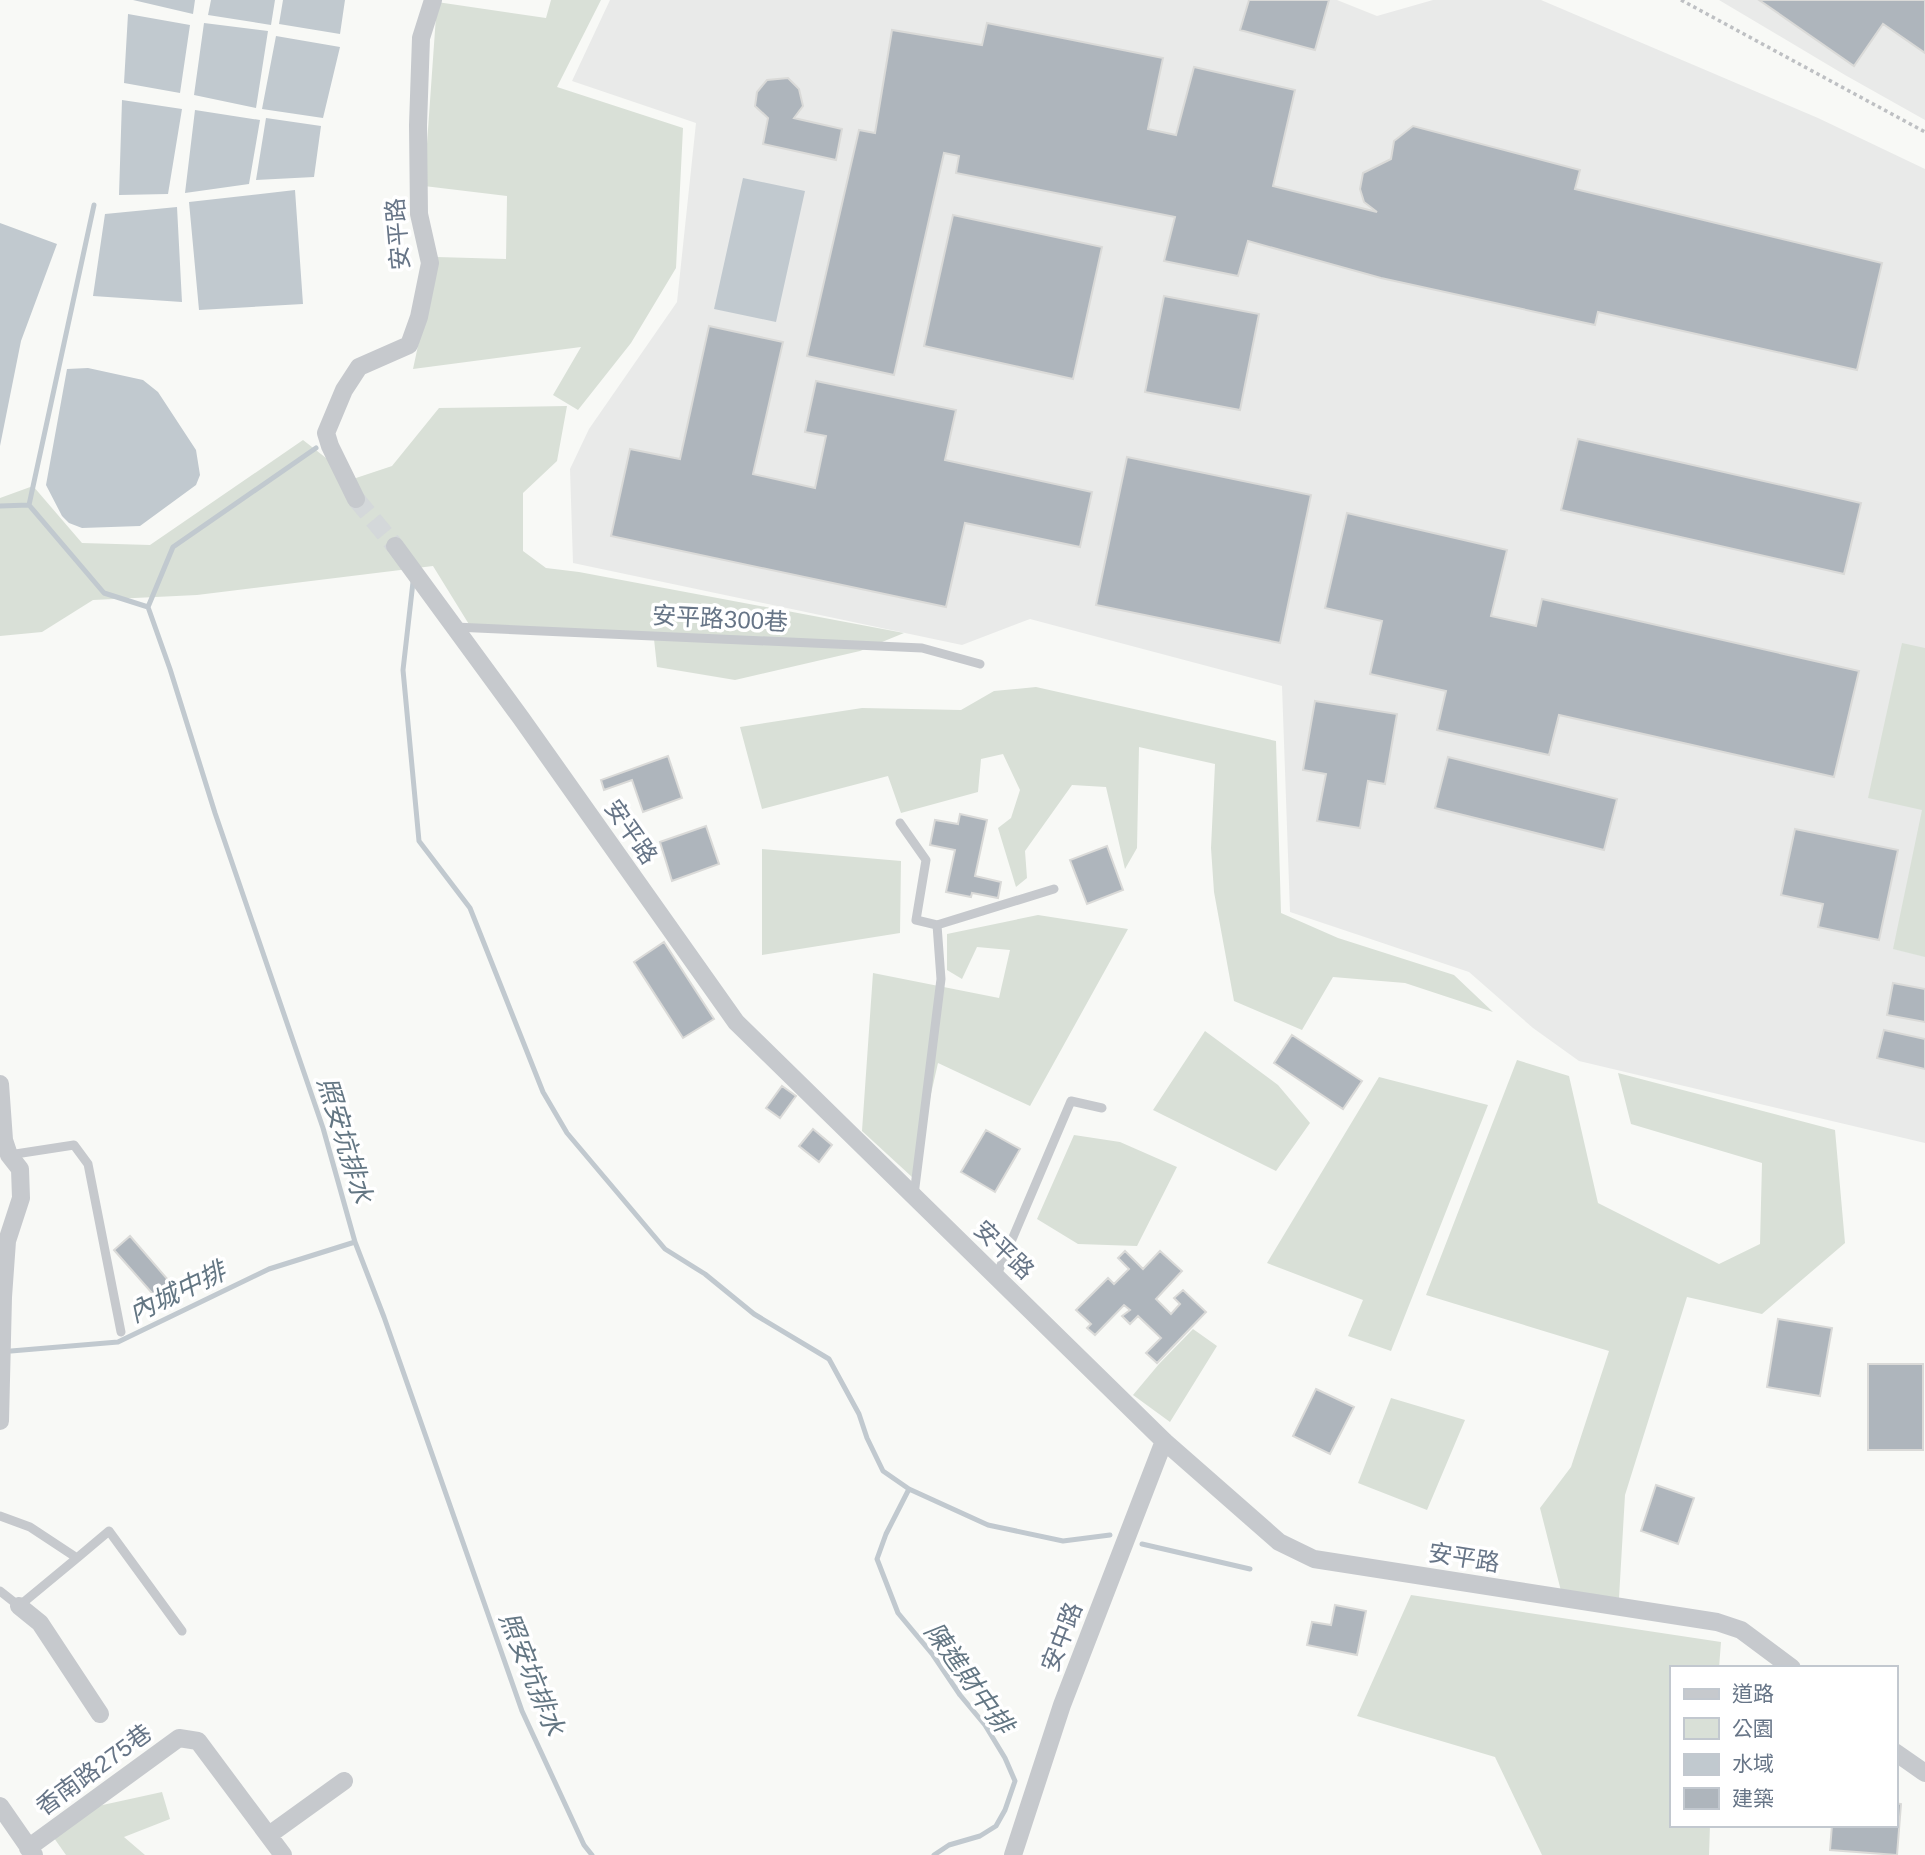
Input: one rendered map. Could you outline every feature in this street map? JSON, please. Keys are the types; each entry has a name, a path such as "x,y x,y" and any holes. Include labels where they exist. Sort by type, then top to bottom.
{"street":[{"name":"安平路","path":"356,499 326,433 344,390 359,367 409,345 419,317 430,263 419,214 421,38 433,0"},
{"name":"安平路","path":"396,546 736,1022 1164,1441 1279,1542 1314,1559 1717,1622 1741,1630 1789,1666"},
{"path":"0,1084 4,1140 9,1155 20,1169 21,1198 7,1241 0,1421"},
{"name":"安中路","path":"1013,1855 1062,1704 1164,1441"},
{"path":"19,1606 40,1623 100,1714"},
{"name":"香南路275巷","path":"31,1851 180,1738 198,1741 283,1855"},
{"path":"1897,1753 1925,1773"},
{"path":"269,1835 344,1781"},
{"path":"0,1806 31,1851"}],"lane":[{"name":"安平路300巷","path":"455,627 922,648 980,664"},
{"path":"900,823 926,860 916,920 937,925 1054,888"},
{"path":"914,1196 941,979 937,925"},
{"path":"996,1277 1071,1101 1102,1108"},
{"path":"9,1155 74,1145 88,1164 121,1332"},
{"path":"0,1516 30,1527 77,1558"},
{"path":"0,1591 19,1606 109,1531 182,1631"}],"path":[{"path":"1681,0 1925,132"}],"shaded area":[{"path":"610,0 1337,0 1377,16 1433,0 1541,0 1818,118 1925,169 1925,1143 1579,1061 1533,1028 1469,972 1290,912 1282,686 1030,619 962,645 573,563 570,469 589,429 677,302 696,123 572,81"},
{"path":"1719,0 1925,0 1925,120 1845,75"}],"green space":[{"path":"551,0 601,0 557,87 683,128 676,268 631,343 578,410 553,395 581,347 413,369 437,257 506,259 507,196 424,186 437,2 546,18"},
{"path":"567,406 557,461 523,493 523,551 546,568 904,633 860,651 735,680 657,667 654,639 470,626 433,566 197,595 93,600 42,632 0,636 0,498 33,486 82,543 150,545 303,440 353,479 392,466 439,408"},
{"path":"1902,643 1925,648 1925,957 1893,949 1922,810 1868,798"},
{"path":"1036,687 1276,741 1281,913 1338,938 1454,975 1493,1012 1405,983 1333,977 1302,1030 1234,1001 1214,892 1211,848 1215,764 1139,747 1137,848 1125,869 1106,787 1072,785 1025,851 1027,878 1016,887 998,828 1011,818 1020,790 1003,754 981,759 978,792 901,813 888,776 762,809 740,727 862,708 961,710 994,691"},
{"path":"762,849 901,861 900,933 762,955"},
{"path":"1038,915 1128,929 1030,1106 938,1063 912,1177 862,1131 873,973 999,998 1010,950 977,947 962,979 947,970 947,934"},
{"path":"1205,1031 1278,1085 1310,1123 1276,1171 1153,1110"},
{"path":"1517,1060 1569,1076 1598,1203 1719,1264 1760,1244 1762,1163 1631,1124 1618,1073 1835,1130 1845,1243 1762,1314 1687,1297 1625,1495 1619,1598 1561,1591 1540,1508 1571,1467 1609,1351 1426,1295"},
{"path":"1379,1077 1488,1105 1391,1351 1348,1336 1363,1300 1267,1263"},
{"path":"1074,1135 1120,1142 1177,1167 1137,1246 1078,1244 1037,1219"},
{"path":"1193,1329 1217,1346 1170,1422 1133,1395"},
{"path":"1391,1398 1465,1420 1427,1510 1358,1483"},
{"path":"1411,1595 1721,1642 1719,1666 1670,1666 1670,1827 1710,1827 1709,1855 1542,1855 1495,1757 1357,1716"},
{"path":"162,1792 170,1819 124,1837 145,1855 66,1855 54,1838 98,1806"}],"water":[{"path":"133,0 195,0 193,14"},
{"path":"211,0 275,0 271,25 208,15"},
{"path":"283,0 345,0 340,34 279,24"},
{"path":"128,14 190,25 180,93 124,83"},
{"path":"204,23 268,31 256,108 194,95"},
{"path":"276,36 340,47 323,118 262,109"},
{"path":"122,100 182,109 168,194 119,195"},
{"path":"195,110 260,120 249,184 185,193"},
{"path":"266,118 321,126 314,177 256,180"},
{"path":"743,178 805,191 776,322 714,309"},
{"path":"295,190 303,304 199,310 189,202"},
{"path":"177,207 182,302 93,296 105,214"},
{"path":"0,223 57,244 21,341 0,446"},
{"path":"88,368 143,380 158,392 196,450 200,475 196,485 140,526 82,528 69,523 62,516 46,485 67,369"}],"building":[{"path":"1249,0 1329,0 1315,50 1240,30"},
{"path":"1759,0 1925,0 1925,53 1883,24 1854,66"},
{"path":"987,23 1163,58 1148,129 1176,135 1194,67 1295,90 1273,186 1377,212 1364,202 1360,189 1363,173 1391,159 1394,141 1413,126 1580,170 1575,189 1882,263 1857,370 1598,312 1595,325 1381,278 1248,241 1238,276 1164,261 1175,217 956,173 959,156 944,153 894,375 807,356 859,130 875,133 892,30 982,45"},
{"path":"788,78 799,89 803,106 794,118 842,129 836,160 763,144 768,118 755,106 757,92 767,80"},
{"path":"953,215 1102,247 1073,379 924,346"},
{"path":"1164,296 1259,314 1240,410 1145,392"},
{"path":"709,326 783,342 753,474 815,488 826,436 805,432 816,381 956,410 945,460 1092,492 1080,547 965,523 946,607 611,536 630,449 680,459"},
{"path":"1578,439 1861,503 1844,574 1561,510"},
{"path":"1127,457 1311,495 1280,643 1096,605"},
{"path":"1347,513 1507,550 1491,616 1536,626 1542,599 1859,671 1834,777 1559,715 1549,755 1437,730 1446,691 1370,674 1382,621 1325,608"},
{"path":"1315,701 1397,714 1385,784 1368,781 1360,828 1317,821 1326,774 1303,770"},
{"path":"668,756 682,798 643,812 632,780 604,790 601,780"},
{"path":"1448,757 1617,799 1604,850 1435,808"},
{"path":"960,814 987,820 975,876 1001,882 998,898 972,893 971,897 946,892 955,850 930,845 935,820 958,824"},
{"path":"706,826 719,864 672,881 660,842"},
{"path":"1795,829 1898,850 1879,940 1818,927 1823,904 1781,895"},
{"path":"1107,846 1123,890 1087,904 1070,860"},
{"path":"664,942 714,1019 683,1038 634,962"},
{"path":"1893,983 1925,989 1925,1022 1887,1015"},
{"path":"1884,1030 1925,1039 1925,1069 1877,1058"},
{"path":"1292,1035 1362,1081 1343,1109 1274,1063"},
{"path":"782,1086 796,1096 780,1118 766,1108"},
{"path":"813,1129 832,1145 819,1162 799,1146"},
{"path":"986,1130 1020,1149 995,1192 961,1172"},
{"path":"130,1236 175,1288 160,1302 114,1250"},
{"path":"1125,1251 1143,1269 1160,1251 1182,1271 1156,1299 1171,1314 1180,1304 1174,1298 1183,1290 1206,1312 1157,1363 1146,1353 1161,1338 1138,1316 1130,1324 1122,1316 1130,1310 1124,1305 1095,1335 1087,1328 1091,1324 1076,1310 1108,1278 1114,1284 1129,1269 1118,1258"},
{"path":"1778,1319 1832,1328 1820,1396 1767,1387"},
{"path":"1868,1364 1923,1364 1923,1450 1868,1450"},
{"path":"1316,1389 1354,1407 1330,1454 1293,1436"},
{"path":"1656,1485 1694,1498 1678,1544 1641,1531"},
{"path":"1335,1605 1366,1611 1357,1655 1307,1645 1312,1622 1331,1625"},
{"path":"1897,1803 1901,1804 1897,1855 1830,1850 1832,1827 1897,1827"}],"waterway":[{"path":"29,505 94,205"},
{"path":"148,607 173,547 316,448"},
{"name":"照安坑排水","path":"0,506 29,505 104,593 148,607 323,1128 355,1242 384,1317 522,1711 584,1845 592,1855"},
{"path":"413,582 403,670 419,841 470,908 543,1092 567,1133 665,1249 705,1274 754,1314 829,1359 859,1414 883,1471 909,1489 988,1525 1063,1541 1110,1535"},
{"name":"內城中排","path":"11,1351 118,1342 269,1269 355,1242"},
{"name":"陳進財中排","path":"909,1489 886,1534 877,1559 898,1613 985,1725 1015,1781 996,1826 980,1836 949,1845 934,1855"},
{"path":"1142,1544 1250,1569"}],"tunnel":[{"path":"356,499 395,546"}]}
